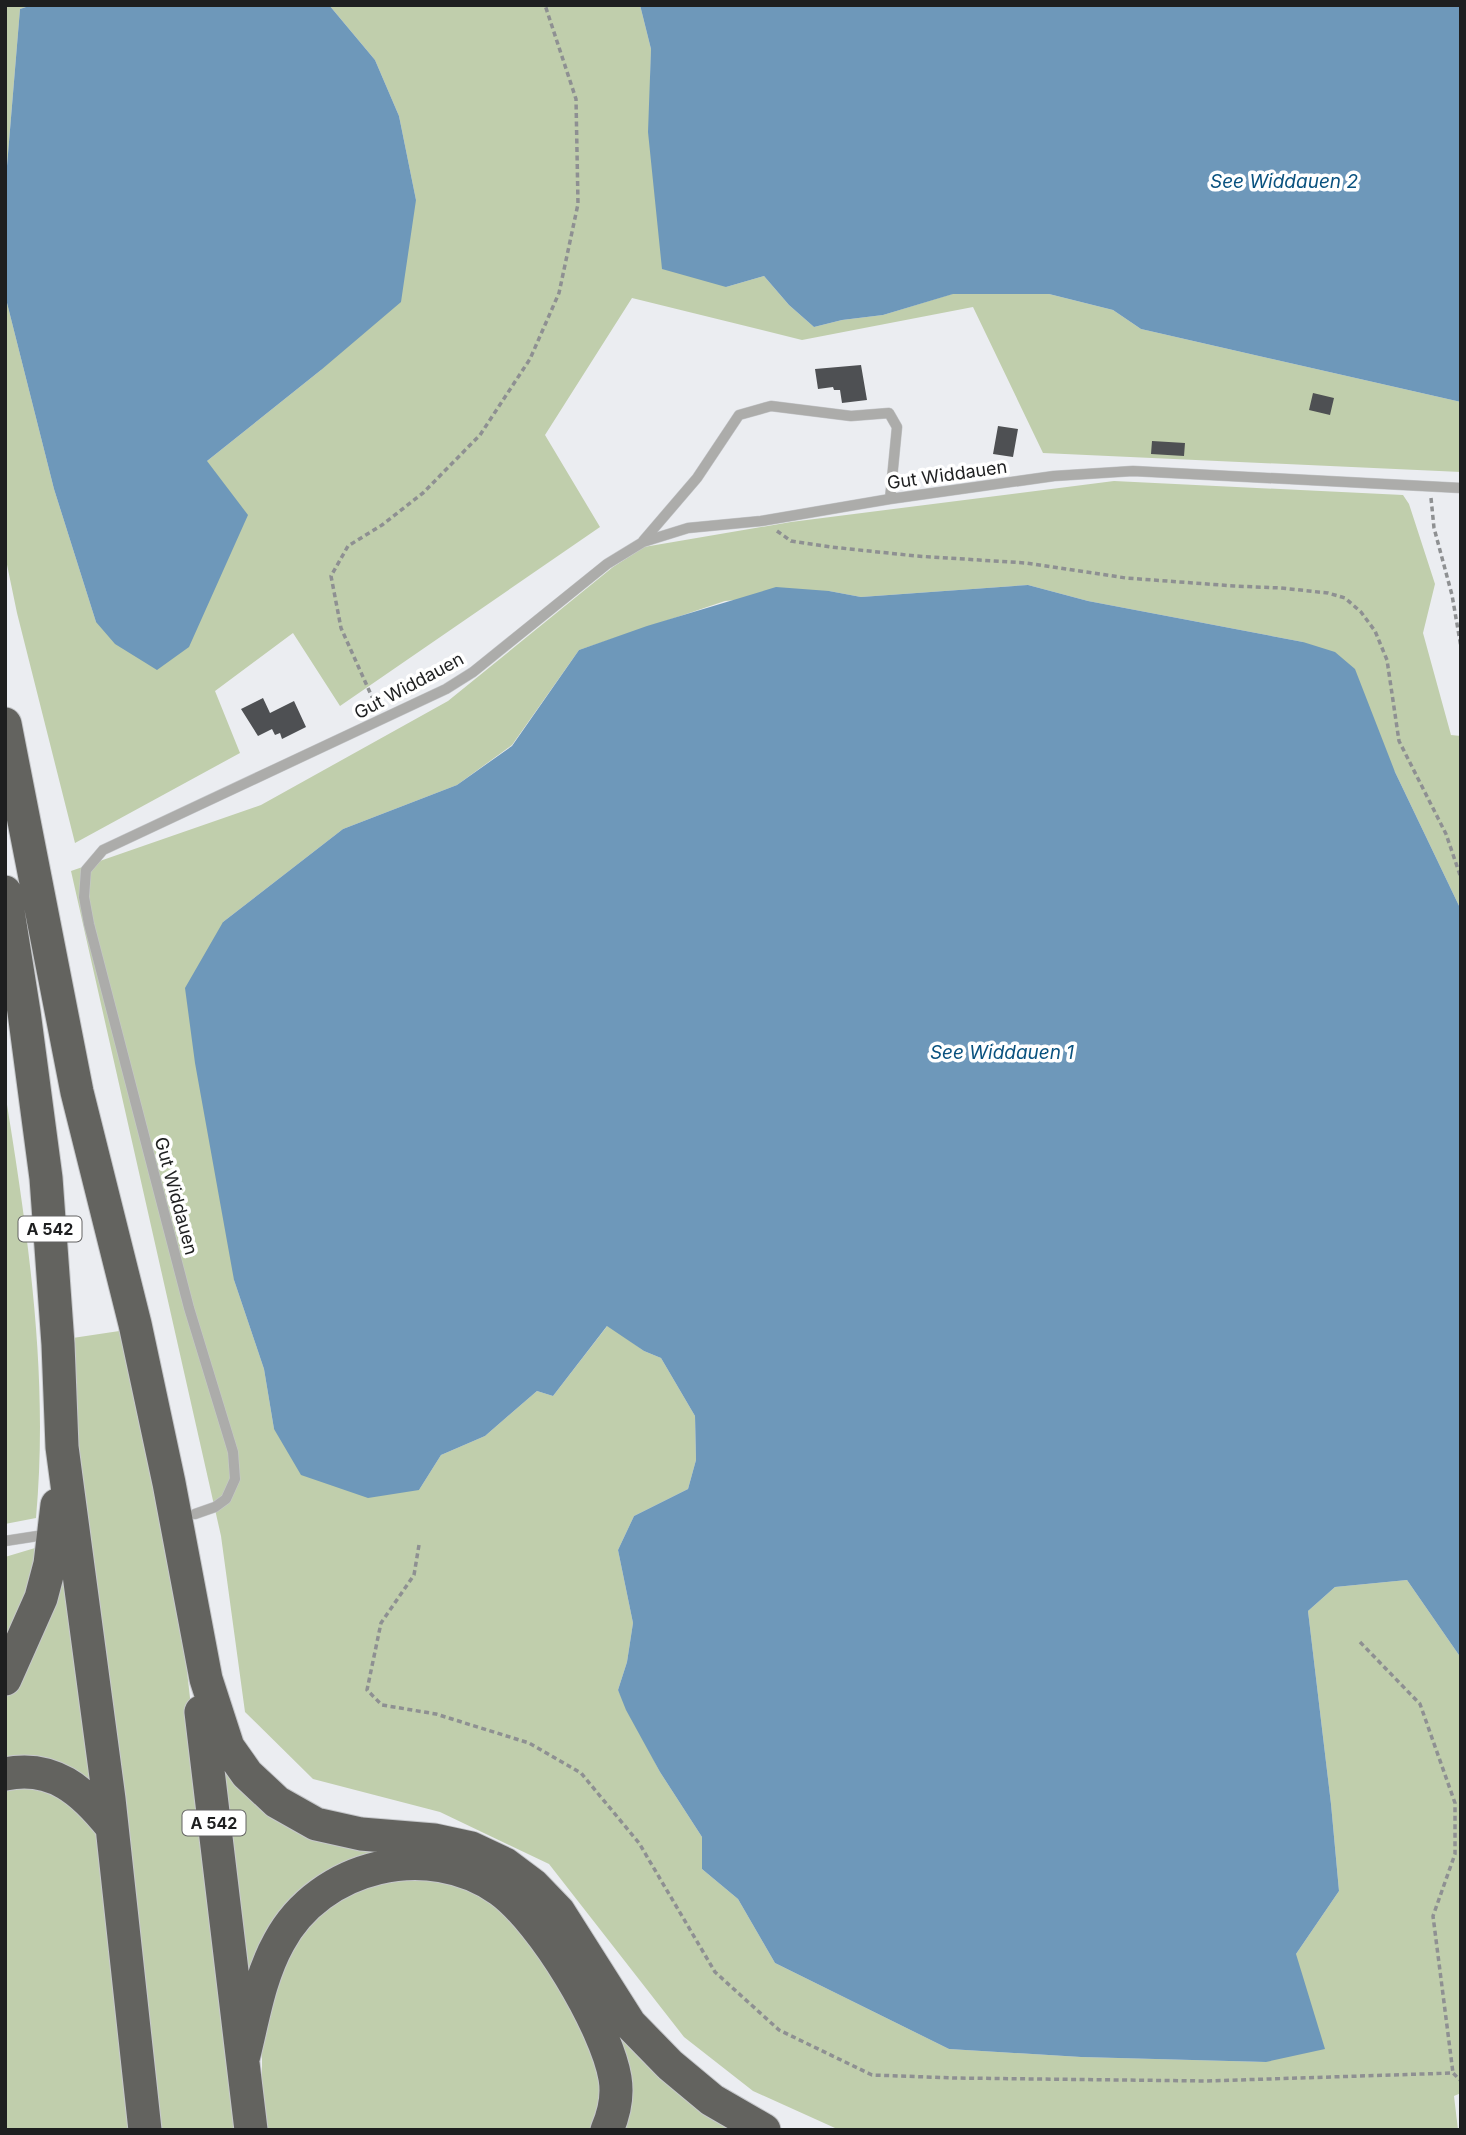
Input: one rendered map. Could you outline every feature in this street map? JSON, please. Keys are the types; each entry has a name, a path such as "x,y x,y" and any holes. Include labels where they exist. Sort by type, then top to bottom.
{"highway":[{"name":"A 542","path":"5,724 77,1092 135,1324 169,1483 187,1587 251,2127"},
{"name":"A 542","path":"5,892 46,1178 58,1344 62,1447 95,1681 143,2114"},
{"path":"5,1679 41,1598 50,1564 62,1447"},
{"path":"187,1587 206,1679 228,1747 247,1774 277,1802 316,1824 361,1835 434,1840 471,1848 505,1864 533,1885 559,1912 630,2024 670,2065 712,2100 764,2130"},
{"path":"5,1774 43,1772 56,1778 84,1796 111,1826"},
{"path":"243,2059 270,1961 280,1940 307,1906 345,1878 363,1872 408,1864 436,1866 482,1880 500,1890 535,1923 551,1946 606,2045 615,2078 616,2096 607,2130"}],"lane":[{"path":"643,542 697,478 739,415 771,405 851,416 889,413 897,427 890,499"},
{"name":"Gut Widdauen","path":"195,1514 215,1507 226,1499 235,1479 233,1452 189,1308 89,924 84,897 86,870 103,850 446,689 473,672 607,564 643,542 688,528 761,521 890,499 1054,476 1133,471 1461,488"},
{"path":"5,1541 44,1535"}],"path":[{"path":"381,720 341,628 331,576 348,546 382,525 423,493 480,435 530,359 559,293 578,204 576,99 545,5"},
{"path":"1431,488 1434,528 1452,595 1461,647"},
{"path":"761,521 790,541 831,547 1026,563 1126,578 1281,587 1345,598 1368,621 1383,650 1387,660 1399,741 1446,834 1461,878"},
{"path":"419,1545 414,1575 381,1622 367,1690 382,1705 436,1714 529,1743 581,1773 639,1843 715,1972 779,2030 872,2075 1207,2081 1452,2073"},
{"path":"1360,1642 1420,1704 1455,1802 1455,1854 1433,1916 1452,2073 1461,2081"}],"green space":[{"path":"5,5 32,5 20,9 5,190"},
{"path":"329,5 640,5 651,49 650,89 726,287 764,276 789,305 814,327 883,315 952,294 1049,294 1113,310 1141,329 1461,402 1461,472 1043,453 973,307 802,340 632,298 545,435 600,527 340,706 293,633 215,691 240,753 75,843 5,555 5,295 54,489 96,622 207,461 321,370 416,200 399,116 375,60"},
{"path":"1114,481 1403,495 1409,504 1435,584 1423,633 1451,735 1461,736 1461,910 1395,772 1303,642 1088,601 1028,585 861,597 829,591 725,601 579,650 512,745 457,785 343,829 223,922 234,1280 264,1369 274,1429 419,1490 441,1455 485,1436 537,1391 553,1396 608,1325 644,1351 661,1358 695,1416 696,1460 688,1489 634,1516 618,1550 633,1623 627,1662 618,1690 660,1772 702,1837 702,1869 738,1899 775,1963 949,2049 1081,2057 1266,2062 1296,1954 1339,1891 1308,1611 1335,1587 1407,1580 1461,1658 1461,2093 1454,2096 1458,2130 835,2128 753,2091 684,2037 549,1864 440,1812 313,1779 245,1712 221,1536 71,871 261,805 448,701 613,567 644,547 791,522"},
{"path":"5,1092 34,1305 40,1411 36,1518 5,1524"},
{"path":"126,1330 182,1626 238,2130 160,2130 66,1339"},
{"path":"45,1545 5,1663 5,1557"},
{"path":"61,1545 102,1799 5,1769 5,1695"},
{"path":"217,1742 252,1791 286,1817 317,1830 348,1838 446,1851 478,1860 508,1875 524,1887 551,1916 605,2000 651,2056 685,2089 744,2130 617,2130 624,2104 623,2075 616,2043 587,1980 550,1927 525,1900 493,1876 450,1858 419,1854 372,1861 342,1872 303,1895 277,1925 268,1942 249,2004 245,2005 214,1743"},
{"path":"32,1778 95,1824 134,2130 5,2130 5,1781"},
{"path":"452,1875 517,1914 602,2052 600,2130 266,2130 262,2086 262,2032 277,1961 350,1883"}],"water":[{"path":"32,5 329,5 375,60 399,116 416,200 401,302 207,461 248,515 189,647 157,670 115,644 96,622 54,489 5,295 5,190 20,9"},
{"name":"See Widdauen 2","path":"640,5 1461,5 1461,402 1141,329 1113,310 1049,294 953,294 883,315 814,327 789,305 764,276 726,287 662,269 648,132 651,49"},
{"name":"See Widdauen 1","path":"1028,585 1088,601 1303,642 1335,652 1355,669 1395,772 1461,910 1461,1658 1407,1580 1335,1587 1308,1611 1339,1891 1296,1954 1325,2049 1266,2062 1081,2057 949,2049 775,1963 738,1899 702,1869 702,1837 660,1772 618,1690 627,1662 633,1623 618,1550 634,1516 688,1489 696,1460 695,1416 661,1358 644,1351 607,1326 553,1396 537,1391 485,1436 441,1455 419,1490 368,1498 301,1475 274,1429 264,1369 234,1280 195,1063 185,988 223,922 343,829 457,785 512,746 579,650 647,626 776,587 829,591 861,597"}],"building":[{"path":"861,365 867,400 842,403 840,390 834,390 833,387 818,389 815,369"},
{"path":"1313,393 1334,398 1330,415 1309,410"},
{"path":"998,426 1018,429 1013,457 993,454"},
{"path":"1152,441 1185,443 1184,456 1151,454"},
{"path":"263,698 270,713 294,701 306,727 282,739 280,733 275,735 272,729 258,736 241,709"}]}
